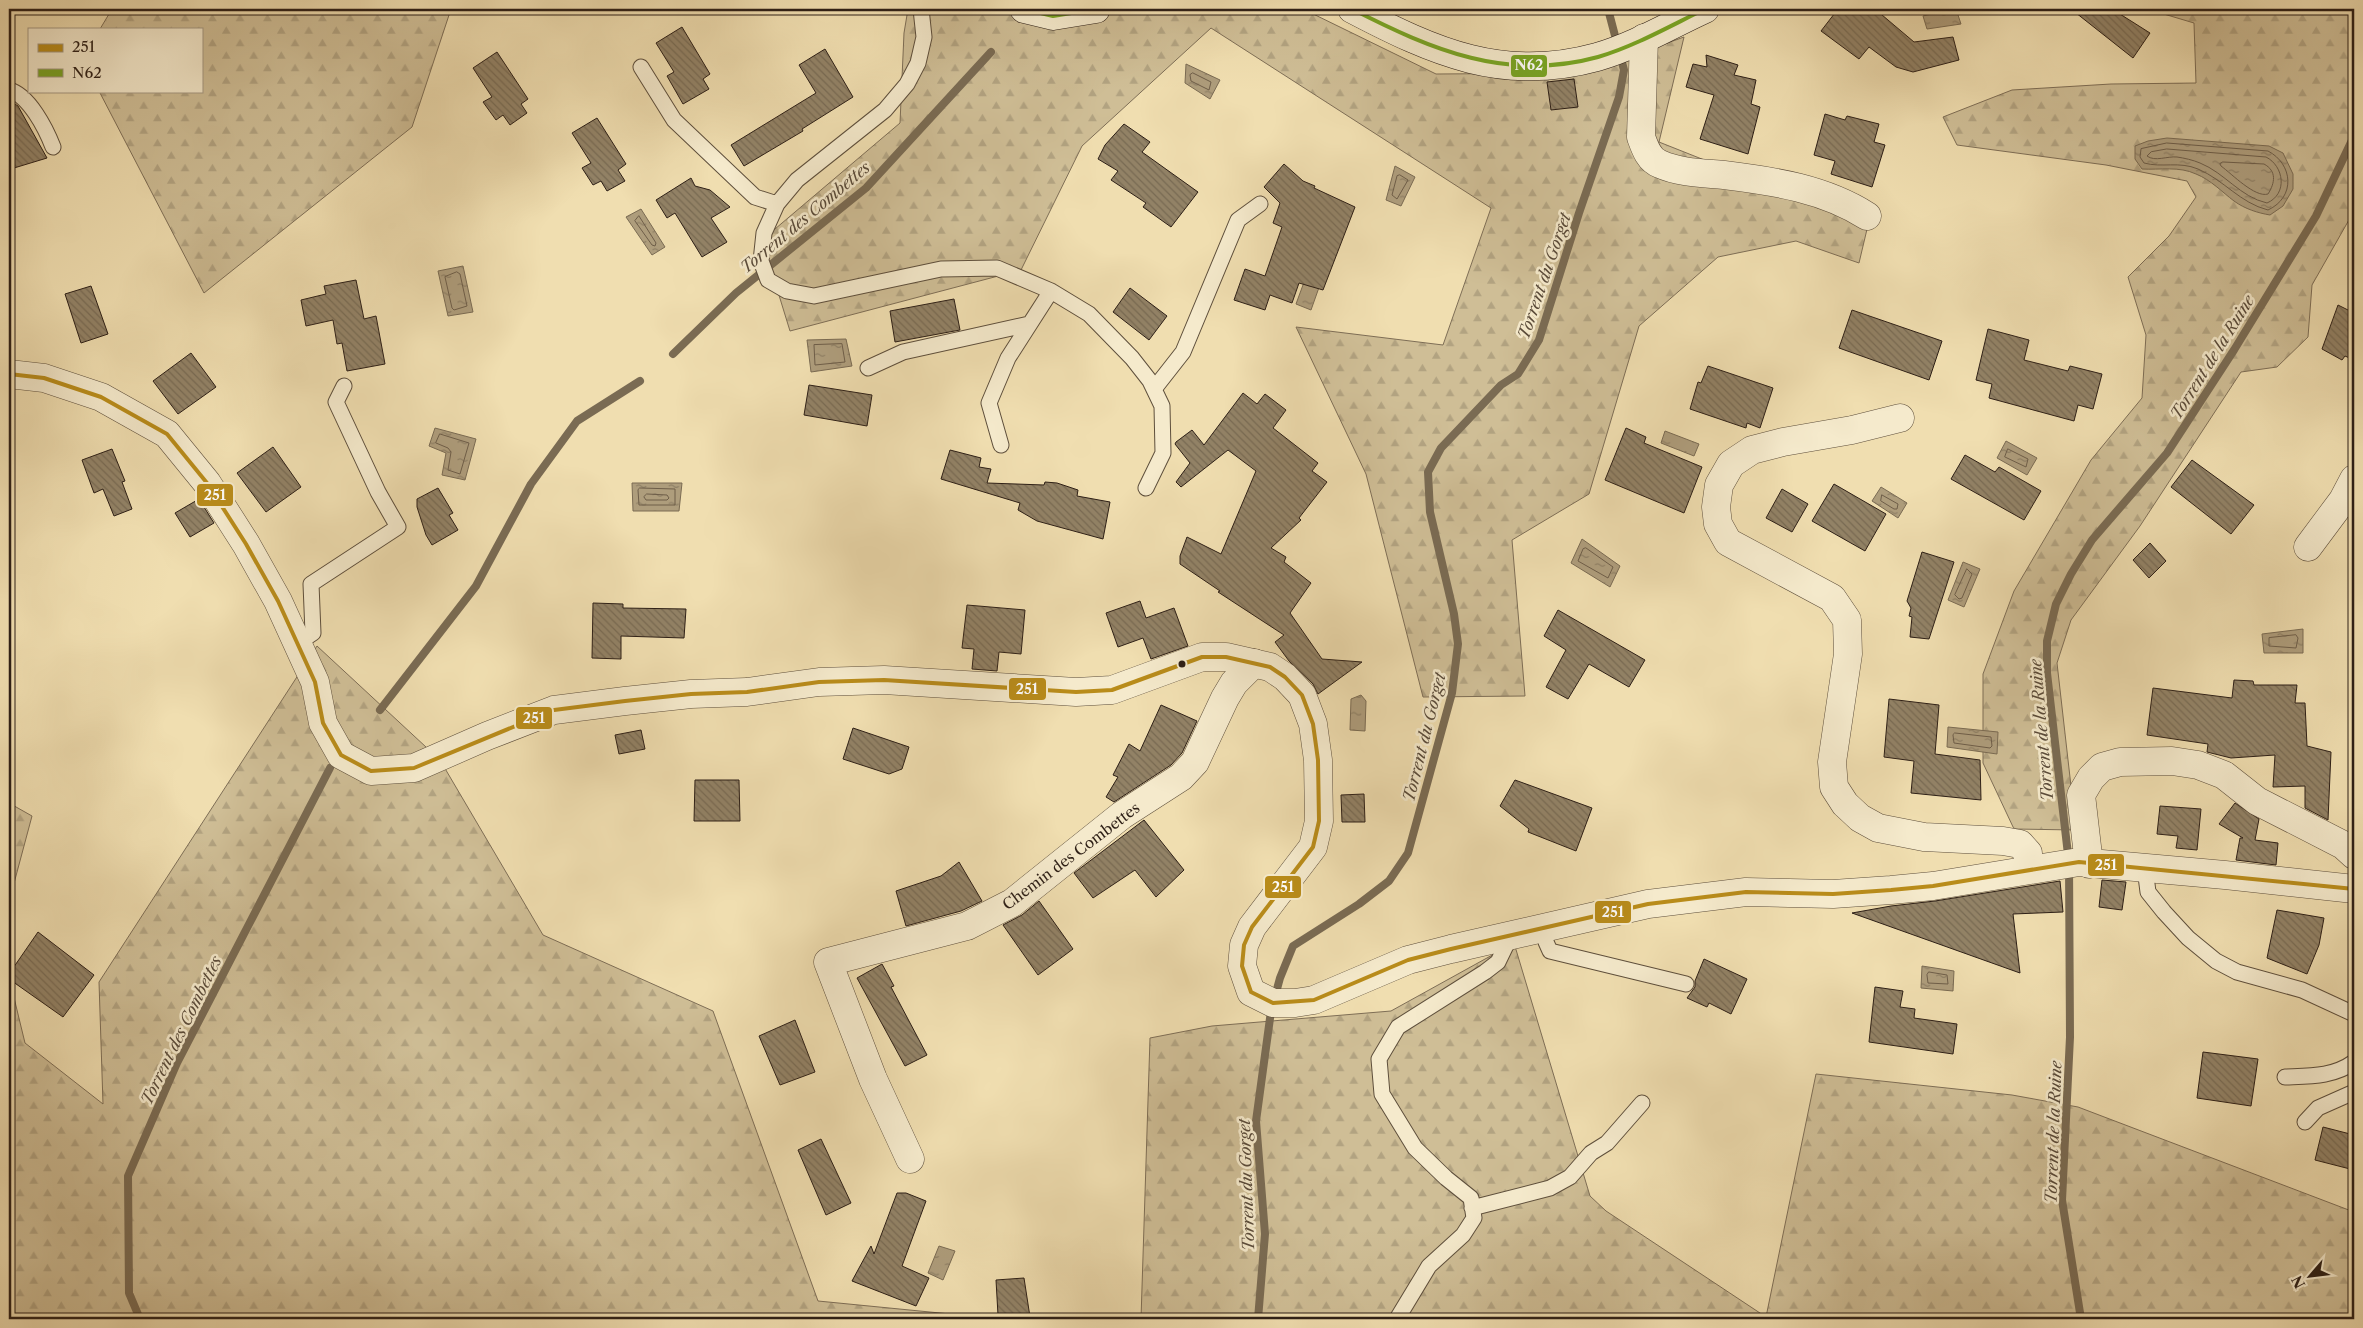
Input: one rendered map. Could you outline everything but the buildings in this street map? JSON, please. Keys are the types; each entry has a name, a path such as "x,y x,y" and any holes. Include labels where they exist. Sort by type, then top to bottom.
{"street":[{"path":"1024,9 1053,16 1096,9"},
{"path":"1352,9 1418,42 1487,64 1511,67 1561,63 1597,56 1639,40 1704,9"},
{"path":"1639,40 1641,137 1646,152 1658,164 1680,170 1789,184 1850,205 1867,216"},
{"path":"9,374 44,378 101,397 167,434 207,483 241,536 278,601 315,682 323,723 336,747 341,755 371,771 414,768 487,736 554,710 626,701 691,694 747,692 828,681 884,680 1015,690 1085,692 1112,690 1202,657 1226,658 1270,668 1285,677 1302,695 1314,733 1318,760 1319,821 1313,847 1252,927 1244,945 1242,966 1251,992 1273,1003 1295,1003 1314,1000 1408,960 1546,926 1648,904 1689,898 1746,892 1834,894 1891,890 1933,886 2060,864 2145,868 2354,889"},
{"path":"1900,418 1852,430 1783,442 1752,450 1731,464 1719,485 1716,507 1718,524 1728,542 1832,598 1847,620 1848,654 1832,762 1834,787 1845,804 1860,818 1878,828 1924,837 2002,841 2020,844 2028,853 2028,869"},
{"path":"2308,547 2343,500 2354,479"},
{"name":"Chemin des Combettes","path":"910,1159 873,1079 828,962 967,926 1012,903 1122,815 1181,777 1195,762 1234,683 1254,663"},
{"path":"2089,864 2081,795 2091,778 2102,767 2120,762 2172,761 2198,765 2224,775 2257,801 2349,850"}],"lane":[{"path":"921,9 924,37 918,63 907,84 885,110 797,180 777,204 764,233 761,261 768,280 787,292 814,296 941,269 997,268 1051,291 1089,314 1132,358 1154,389 1162,406 1163,453 1146,488"},
{"path":"641,67 674,120 755,197 777,204"},
{"path":"9,90 18,92 45,126 53,147"},
{"path":"1154,389 1183,352 1238,220 1260,204"},
{"path":"1002,445 989,404 1008,358 1051,291"},
{"path":"868,368 903,352 1029,324"},
{"path":"298,643 314,633 311,584 398,527 378,492 336,402 344,386"},
{"path":"2145,868 2148,892 2188,938 2216,961 2237,972 2302,990 2354,1014"},
{"path":"1546,926 1546,942 1550,951 1686,984"},
{"path":"1396,1319 1429,1266 1464,1235 1474,1218 1471,1198 1446,1178 1415,1148 1382,1094 1379,1059 1398,1027 1498,962 1511,935"},
{"path":"2285,1077 2321,1076 2345,1068 2354,1062"},
{"path":"2305,1122 2318,1108 2354,1092"},
{"path":"1472,1208 1550,1188 1570,1177 1590,1153 1607,1143 1642,1103"}],"green space":[{"path":"112,9 451,9 412,127 204,293 100,92 202,92 202,28 101,28"},
{"path":"908,9 1303,9 1436,74 1584,73 1684,37 1659,142 1868,225 1859,263 1796,241 1718,257 1639,326 1589,494 1512,540 1525,696 1423,697 1366,474 1296,327 1443,345 1491,208 1211,28 1082,146 1021,270 790,331 762,240 900,123 904,33"},
{"path":"2147,9 2354,9 2354,211 2312,285 2308,337 2277,367 2241,372 2140,526 2071,620 2057,663 2076,830 2014,829 1983,763 1983,674 2014,591 2091,460 2142,398 2146,335 2128,277 2169,236 2196,197 2187,181 2106,165 1957,145 1943,117 2012,90 2111,84 2196,83 2194,23"},
{"path":"317,646 440,760 543,935 713,1011 818,1301 1001,1319 9,1319 9,977 25,1043 103,1104 99,982"},
{"path":"9,803 32,816 9,902"},
{"path":"1514,943 1590,1196 1606,1211 1766,1317 1816,1074 2012,1095 2078,1107 2354,1212 2354,1319 1141,1319 1150,1038 1212,1026 1391,1011"}],"water":[{"path":"1956,9 1961,24 1927,29 1923,16"},
{"path":"1186,64 1220,80 1210,99 1185,83"},
{"path":"2167,138 2269,146 2283,153 2293,174 2293,189 2283,206 2270,215 2256,212 2243,206 2207,179 2190,172 2176,169 2142,169 2135,159 2135,146 2148,141"},
{"path":"1395,166 1415,177 1401,206 1386,200"},
{"path":"641,209 665,247 652,255 626,217"},
{"path":"463,266 473,312 448,316 438,271"},
{"path":"1307,274 1322,279 1311,310 1296,304"},
{"path":"846,339 852,366 811,372 807,340"},
{"path":"435,428 476,439 465,480 442,475 446,453 429,446"},
{"path":"1665,431 1699,444 1694,456 1661,443"},
{"path":"2006,441 2037,458 2027,475 1997,458"},
{"path":"632,483 682,483 679,511 633,511"},
{"path":"1881,487 1907,503 1898,518 1872,501"},
{"path":"1582,539 1620,566 1610,587 1571,563"},
{"path":"1963,562 1980,569 1964,607 1948,600"},
{"path":"2303,629 2303,653 2264,653 2262,634"},
{"path":"1361,695 1366,701 1365,731 1350,730 1351,699"},
{"path":"1948,727 1998,732 1997,754 1947,747"},
{"path":"1922,966 1954,971 1953,991 1921,988"},
{"path":"939,1246 955,1251 943,1280 928,1273"}],"waterway":[{"name":"Torrent du Gorget","path":"1258,1319 1265,1234 1256,1121 1271,1011 1280,978 1293,946 1359,904 1389,881 1408,853 1452,693 1458,644 1454,614 1430,512 1428,472 1441,448 1501,385 1518,374 1539,340 1579,213 1619,97 1624,70 1608,9"},
{"name":"Torrent de la Ruine","path":"2352,9 2354,36"},
{"name":"Torrent des Combettes","path":"673,354 736,293 866,188 991,52"},
{"name":"Torrent de la Ruine","path":"2081,1319 2062,1200 2070,1037 2069,863 2047,673 2047,641 2056,604 2071,574 2092,540 2167,453 2234,350 2316,216 2354,136"},
{"name":"Torrent des Combettes","path":"380,710 476,586 531,484 577,421 640,381"},
{"name":"Torrent des Combettes","path":"140,1319 129,1293 128,1176 177,1063 330,768"}],"transit line":[{"name":"N62","path":"1024,9 1053,16 1096,9"},
{"name":"N62","path":"1352,9 1441,49 1501,64 1532,66 1565,64 1598,57 1652,35 1705,9"},
{"name":"251","path":"9,374 44,378 101,397 167,434 207,483 246,544 278,601 315,682 323,723 341,755 371,771 414,768 554,710 625,701 691,694 747,692 819,682 884,680 1076,692 1112,690 1202,657 1226,657 1270,667 1285,677 1302,695 1313,724 1318,760 1319,821 1313,847 1252,927 1244,945 1242,966 1251,992 1273,1003 1314,1000 1408,960 1451,949 1648,904 1746,892 1833,894 1891,890 1933,886 2079,862 2354,889"}]}
